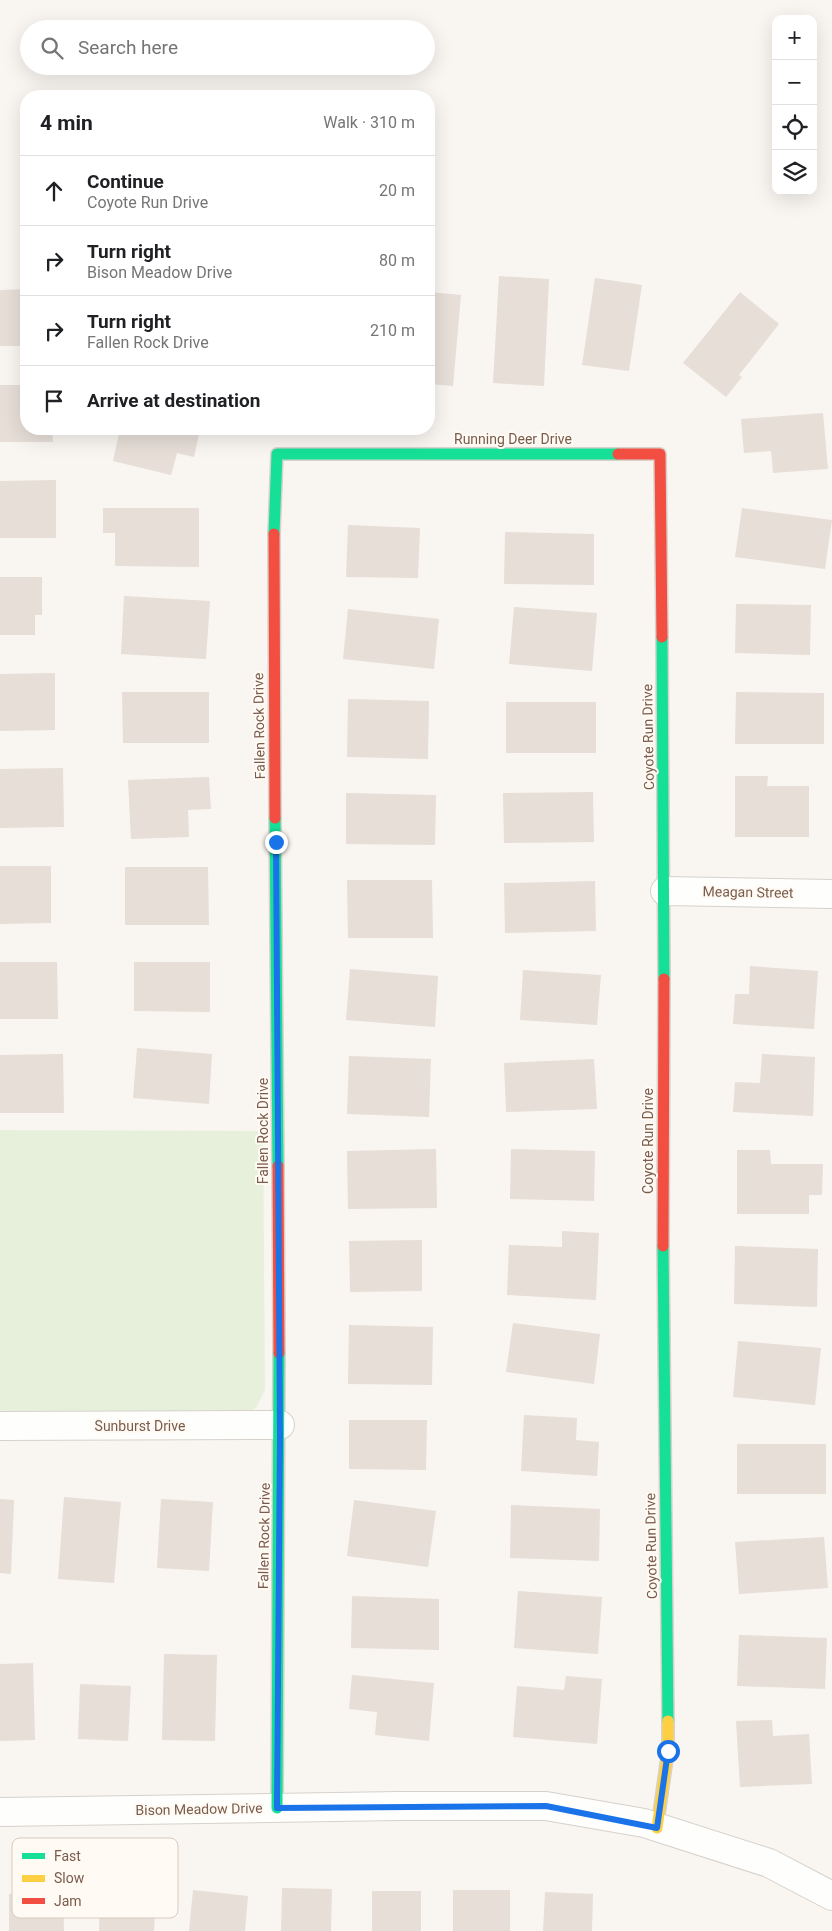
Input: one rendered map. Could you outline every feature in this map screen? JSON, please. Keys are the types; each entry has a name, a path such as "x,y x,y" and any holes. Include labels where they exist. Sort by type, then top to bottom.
{"street":[{"name":"Running Deer Drive","path":"277,454 660,454"},
{"name":"Fallen Rock Drive","path":"277,454 273,576 280,1425 277,1808"},
{"name":"Coyote Run Drive","path":"657,1828 668,1751 662,1097 665,891 660,454"},
{"name":"Meagan Street","path":"665,891 832,894"},
{"name":"Sunburst Drive","path":"0,1426 280,1425"},
{"name":"Bison Meadow Drive","path":"0,1812 546,1806 657,1828 769,1863 832,1896"}],"green space":[{"path":"0,1130 263,1131 265,1390 256,1408 245,1413 0,1415"}],"building":[{"path":"499,276 549,279 544,386 493,383"},
{"path":"595,278 642,285 629,371 582,365"},
{"path":"20,289 20,346 0,346 0,290"},
{"path":"740,292 779,324 739,375 742,377 726,397 683,363"},
{"path":"435,293 461,295 453,386 435,384"},
{"path":"0,385 20,385 20,435 52,435 53,442 0,442"},
{"path":"823,413 828,469 773,473 771,451 744,453 741,419"},
{"path":"119,435 199,435 194,457 177,453 171,475 113,461"},
{"path":"56,480 56,538 0,538 0,481"},
{"path":"103,508 199,508 199,567 115,566 115,533 103,533"},
{"path":"742,508 832,520 825,569 735,557"},
{"path":"348,525 420,528 418,578 346,577"},
{"path":"505,532 594,534 594,585 504,584"},
{"path":"0,577 42,577 42,615 35,615 35,635 0,635"},
{"path":"124,596 210,601 206,659 121,654"},
{"path":"736,604 811,605 810,655 735,653"},
{"path":"514,607 597,613 592,671 509,664"},
{"path":"348,609 439,619 434,669 343,659"},
{"path":"55,673 55,730 0,731 0,674"},
{"path":"122,692 209,692 209,743 123,743"},
{"path":"736,692 824,693 824,744 735,744"},
{"path":"348,699 429,701 428,759 347,757"},
{"path":"506,702 596,702 596,753 506,753"},
{"path":"63,768 64,827 0,828 0,769"},
{"path":"735,776 768,776 767,786 809,786 809,837 735,837"},
{"path":"209,777 211,809 188,810 189,837 131,839 128,780"},
{"path":"593,792 594,842 504,843 503,793"},
{"path":"346,793 436,795 435,845 346,844"},
{"path":"0,866 51,866 51,923 0,924"},
{"path":"125,867 208,867 209,925 125,925"},
{"path":"347,880 432,880 433,938 348,938"},
{"path":"595,881 596,931 505,933 504,883"},
{"path":"0,962 57,962 58,1019 0,1019"},
{"path":"134,962 210,962 210,1012 134,1011"},
{"path":"750,966 818,971 814,1029 733,1024 735,994 749,994"},
{"path":"350,969 438,976 435,1027 346,1020"},
{"path":"523,970 601,975 597,1025 520,1020"},
{"path":"137,1048 212,1054 209,1104 133,1098"},
{"path":"63,1054 64,1113 0,1113 0,1055"},
{"path":"762,1054 815,1057 813,1116 733,1112 735,1082 760,1083"},
{"path":"349,1056 431,1059 429,1117 347,1114"},
{"path":"594,1059 597,1109 506,1112 504,1063"},
{"path":"436,1149 437,1208 348,1209 347,1151"},
{"path":"511,1149 595,1151 594,1201 510,1199"},
{"path":"737,1150 770,1150 771,1164 823,1164 822,1195 809,1195 809,1214 737,1214"},
{"path":"562,1231 599,1233 596,1300 507,1295 509,1245 562,1247"},
{"path":"422,1240 422,1291 350,1292 349,1241"},
{"path":"735,1246 818,1249 817,1307 734,1304"},
{"path":"513,1323 600,1334 594,1384 506,1372"},
{"path":"349,1325 433,1327 432,1385 348,1384"},
{"path":"738,1341 821,1348 815,1405 733,1397"},
{"path":"524,1415 577,1418 576,1440 599,1442 597,1476 521,1471"},
{"path":"349,1420 427,1420 426,1470 349,1469"},
{"path":"737,1444 826,1444 826,1494 737,1494"},
{"path":"64,1497 121,1502 114,1583 58,1579"},
{"path":"0,1499 14,1500 11,1574 0,1573"},
{"path":"161,1499 213,1502 209,1571 157,1568"},
{"path":"354,1500 436,1511 428,1567 347,1556"},
{"path":"511,1505 600,1509 599,1561 510,1558"},
{"path":"824,1537 828,1588 739,1594 735,1542"},
{"path":"518,1591 602,1597 598,1654 514,1648"},
{"path":"352,1596 439,1599 439,1650 351,1648"},
{"path":"739,1635 827,1638 825,1689 737,1686"},
{"path":"164,1654 217,1655 215,1741 162,1740"},
{"path":"33,1663 35,1740 0,1741 0,1664"},
{"path":"352,1675 434,1683 429,1741 375,1735 377,1712 349,1709"},
{"path":"566,1676 602,1679 597,1744 513,1737 517,1686 564,1690"},
{"path":"80,1684 131,1686 128,1741 78,1739"},
{"path":"772,1720 773,1736 809,1734 812,1784 740,1787 736,1721"},
{"path":"282,1888 332,1889 331,1931 281,1931"},
{"path":"193,1890 248,1896 245,1931 189,1931"},
{"path":"453,1890 510,1890 510,1931 453,1931"},
{"path":"372,1891 421,1891 421,1931 372,1931"},
{"path":"545,1892 593,1894 592,1931 543,1931"},
{"path":"9,1894 12,1894 12,1918 64,1918 64,1931 9,1931"},
{"path":"99,1918 155,1918 154,1931 99,1931"}],"traffic: fast":[{"path":"274,534 277,454 618,454"},
{"path":"662,637 664,979"},
{"path":"275,818 278,1166"},
{"path":"663,1246 668,1721"},
{"path":"277,1808 279,1353"}],"traffic: slow":[{"path":"657,1828 668,1751 668,1721"}],"traffic: jam":[{"path":"618,454 660,454 662,637"},
{"path":"274,534 275,818"},
{"path":"663,1246 664,979"},
{"path":"278,1166 279,1353"}],"route":[{"path":"276,842 280,1436 277,1808 546,1806 644,1823 657,1828 668,1751"}]}
